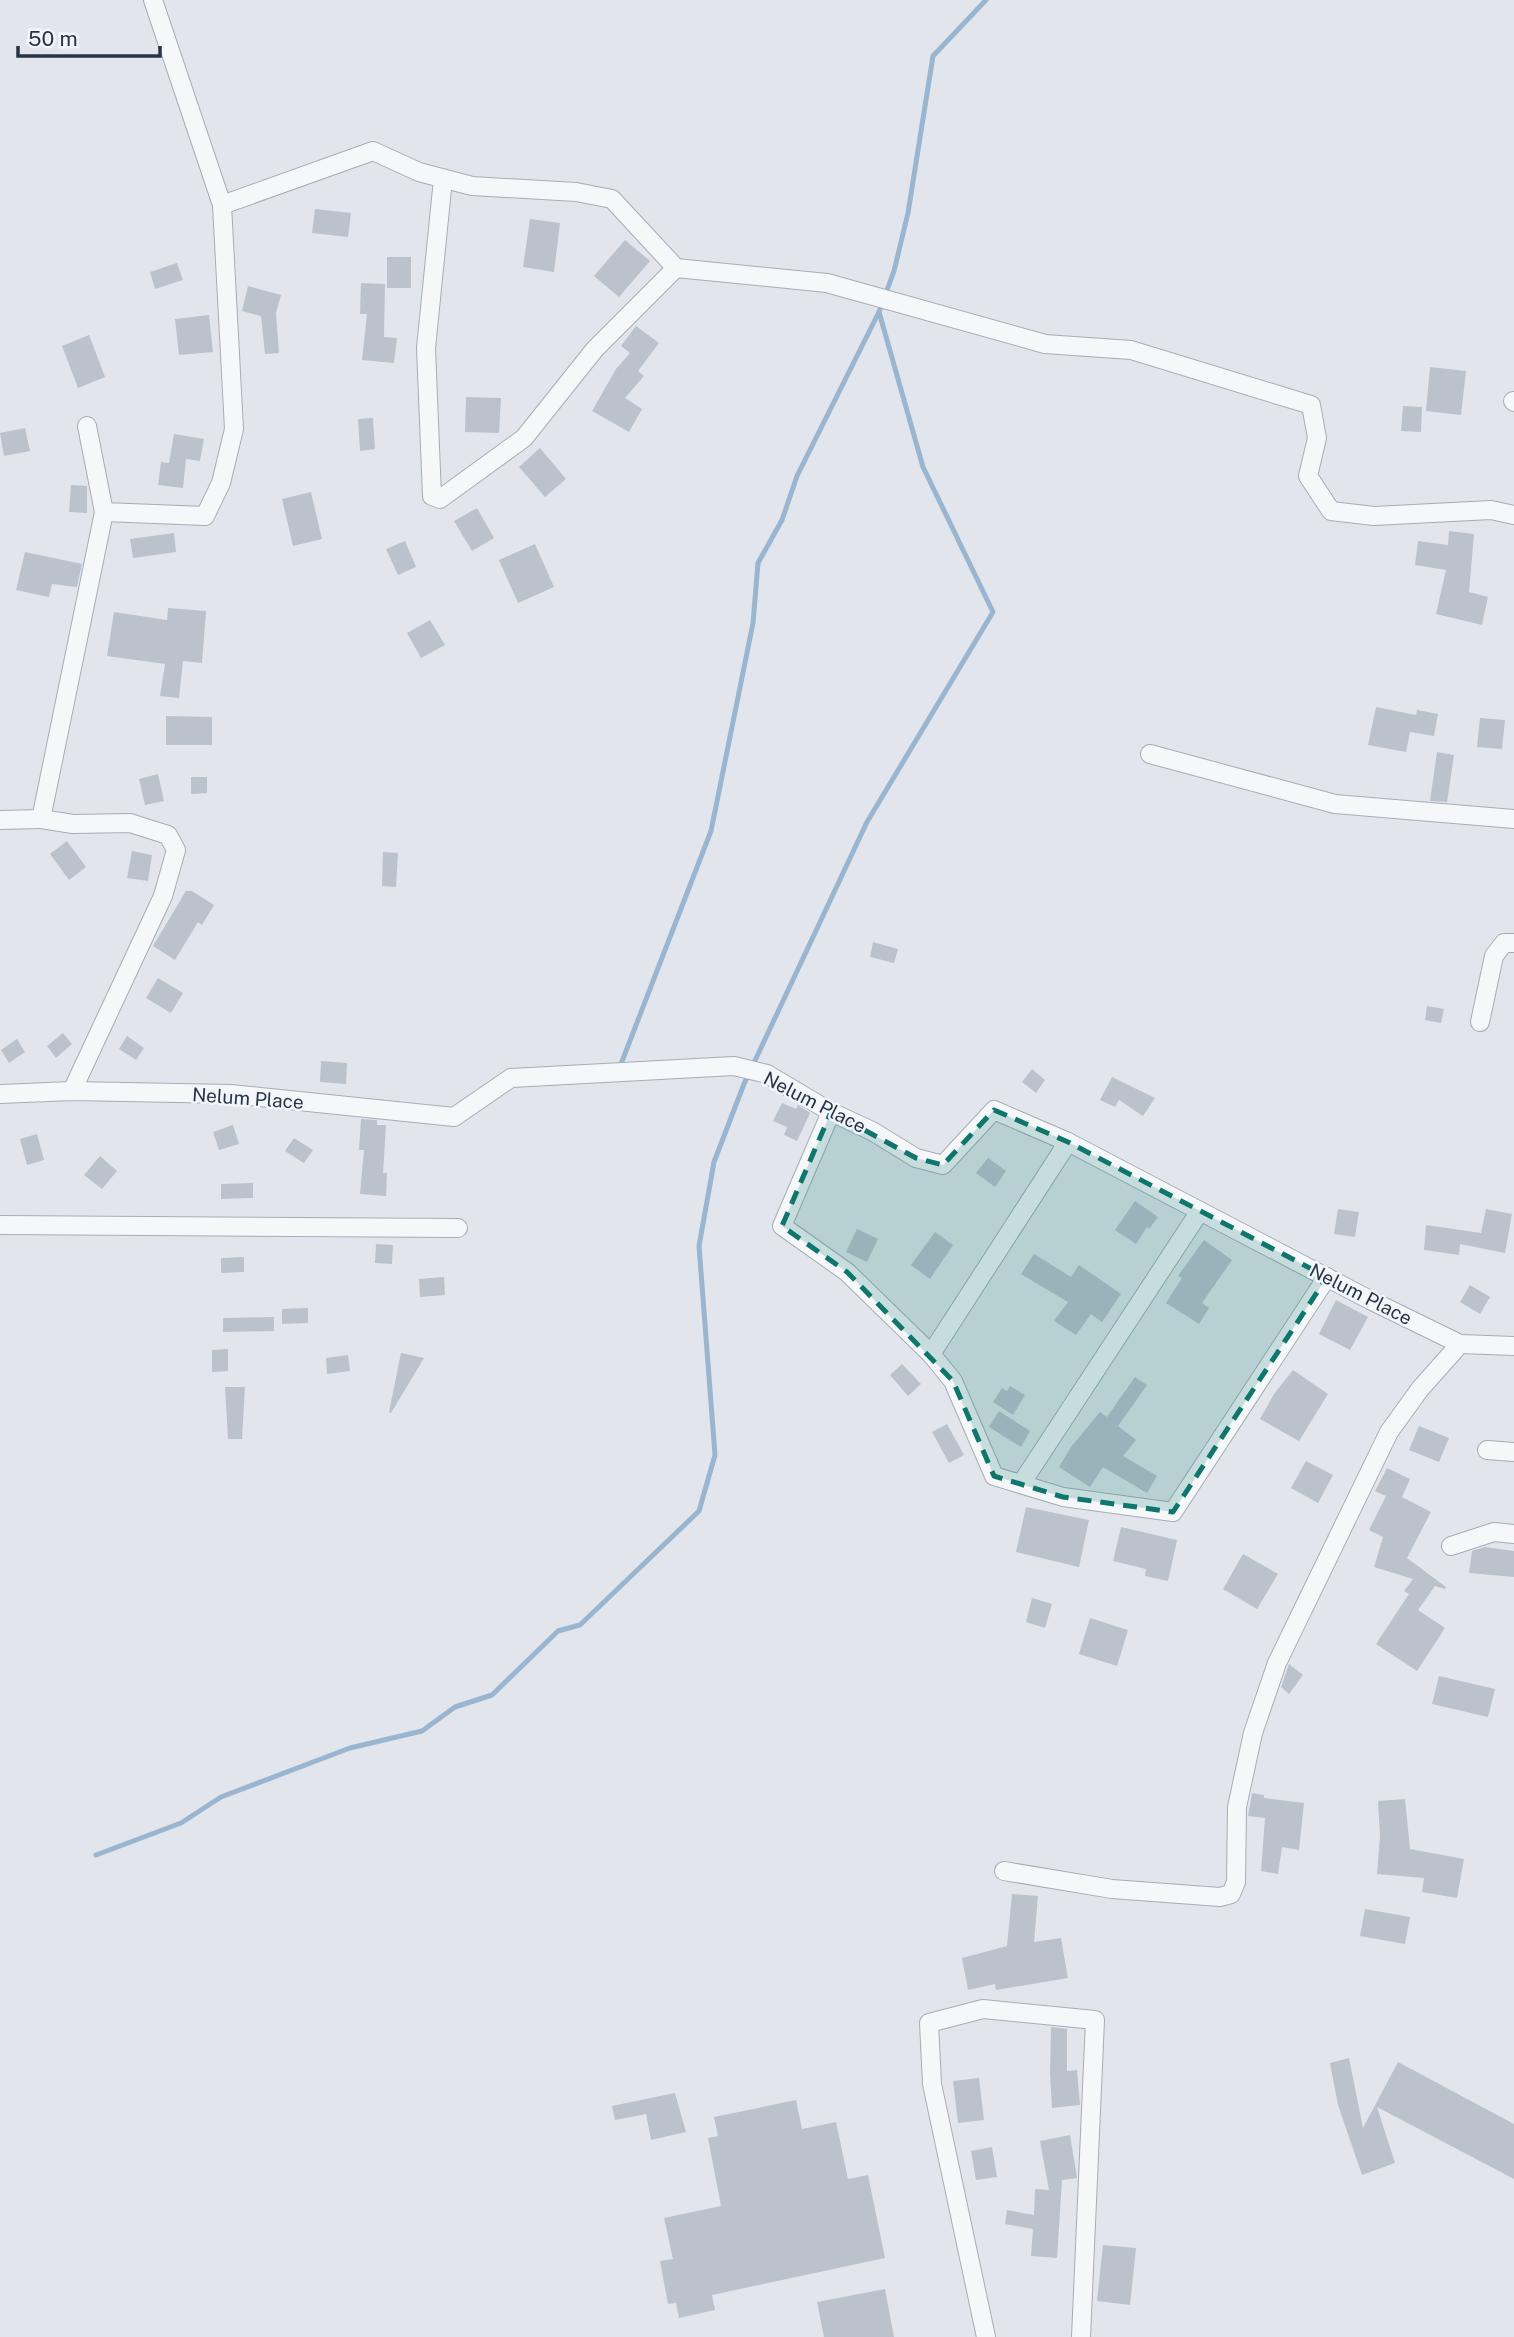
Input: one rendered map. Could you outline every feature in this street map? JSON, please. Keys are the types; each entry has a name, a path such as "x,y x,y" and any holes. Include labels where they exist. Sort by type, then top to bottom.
{"street":[{"path":"104,512 205,516 221,483 234,429 222,205 153,0"},
{"path":"222,205 373,151 419,172 472,186 576,192 612,199 676,268 827,284 1045,344 1131,350 1311,404 1317,438 1308,476 1331,511 1374,516 1491,510 1514,515"},
{"path":"443,179 426,348 432,496 440,499 524,438 595,349 676,268"},
{"path":"41,819 104,512 87,426"},
{"path":"1150,754 1335,804 1514,819"},
{"path":"0,820 41,819 73,824 130,823 168,835 176,850 163,896 72,1091"},
{"path":"1480,1022 1494,956 1504,943 1514,943"},
{"name":"Nelum Place","path":"0,1094 72,1091 231,1094 454,1116 511,1078 734,1066 767,1074 916,1158 943,1165 994,1110 1068,1142 1460,1344 1514,1346"},
{"path":"831,1112 782,1226 846,1272 931,1354 953,1381 994,1476 1063,1497 1173,1512 1327,1277"},
{"path":"931,1354 1068,1142"},
{"path":"1021,1484 1200,1211"},
{"path":"0,1226 458,1228"},
{"path":"1004,1871 1112,1889 1220,1897 1231,1894 1236,1882 1237,1807 1254,1733 1277,1663 1389,1432 1420,1389 1460,1344"},
{"path":"1487,1450 1514,1452"},
{"path":"1451,1546 1494,1532 1514,1534"},
{"path":"986,2337 932,2084 929,2023 983,2009 1095,2020 1081,2337"}],"highlighted area":[{"path":"994,1110 1068,1142 1327,1277 1173,1512 1063,1497 994,1476 953,1381 847,1272 782,1226 831,1112 916,1158 943,1165"}],"building":[{"path":"315,209 351,213 348,237 312,233"},
{"path":"530,219 560,223 554,272 523,267"},
{"path":"625,240 650,261 619,297 594,276"},
{"path":"387,257 411,257 411,288 387,288"},
{"path":"177,263 183,280 155,289 150,272"},
{"path":"361,283 385,284 384,337 397,338 394,363 362,360 367,314 360,314"},
{"path":"248,286 281,295 276,313 279,353 265,354 261,316 242,311"},
{"path":"209,315 213,352 179,355 175,319"},
{"path":"636,326 659,343 638,371 644,376 625,398 642,409 629,432 592,411 616,369 630,353 621,346"},
{"path":"89,335 105,377 78,388 62,346"},
{"path":"1430,367 1466,371 1461,415 1426,411"},
{"path":"466,397 501,398 499,433 465,432"},
{"path":"1403,406 1422,407 1421,432 1401,431"},
{"path":"373,418 375,449 360,451 358,419"},
{"path":"25,428 30,451 4,456 0,433"},
{"path":"174,434 204,439 200,461 186,459 183,488 158,485 161,462 169,463"},
{"path":"540,448 566,479 545,497 519,467"},
{"path":"71,485 87,486 87,513 69,512"},
{"path":"311,492 322,539 293,546 282,499"},
{"path":"477,508 494,538 472,551 454,521"},
{"path":"1449,531 1474,534 1469,592 1488,597 1482,625 1436,614 1446,570 1415,565 1418,541 1448,545"},
{"path":"174,533 176,552 133,558 130,539"},
{"path":"405,541 416,567 398,575 386,549"},
{"path":"535,544 554,587 518,603 499,560"},
{"path":"25,552 82,564 77,587 52,584 49,597 16,590"},
{"path":"168,608 206,611 202,663 183,661 179,698 160,696 165,664 107,656 114,612 167,620"},
{"path":"430,620 445,645 421,658 407,633"},
{"path":"1376,707 1416,715 1417,710 1438,714 1434,736 1410,732 1406,752 1368,745"},
{"path":"166,716 212,717 212,745 166,745"},
{"path":"1480,718 1505,720 1502,749 1477,747"},
{"path":"1437,752 1454,755 1447,802 1430,801"},
{"path":"158,774 164,801 145,805 139,779"},
{"path":"191,777 207,777 207,793 191,794"},
{"path":"67,841 86,867 69,880 50,854"},
{"path":"132,851 152,855 148,881 127,878"},
{"path":"383,852 398,853 396,887 382,886"},
{"path":"186,891 192,891 214,905 202,925 198,922 175,960 153,946"},
{"path":"873,942 898,949 894,963 870,957"},
{"path":"158,978 183,993 171,1013 146,998"},
{"path":"1427,1006 1444,1009 1441,1023 1425,1020"},
{"path":"63,1033 72,1044 56,1058 47,1046"},
{"path":"127,1036 144,1048 136,1060 119,1049"},
{"path":"17,1039 25,1052 9,1063 1,1050"},
{"path":"321,1061 347,1063 346,1084 320,1082"},
{"path":"1032,1069 1045,1080 1036,1093 1022,1082"},
{"path":"1112,1077 1155,1098 1143,1116 1119,1100 1115,1107 1100,1100"},
{"path":"782,1103 796,1109 798,1105 810,1113 797,1141 784,1135 787,1127 773,1121"},
{"path":"361,1119 377,1120 377,1125 386,1125 383,1173 387,1173 386,1196 360,1194 364,1150 359,1150"},
{"path":"233,1125 239,1144 219,1150 213,1132"},
{"path":"37,1134 44,1160 27,1165 20,1139"},
{"path":"294,1138 313,1150 304,1163 285,1151"},
{"path":"100,1156 117,1171 102,1189 84,1175"},
{"path":"988,1158 1006,1171 995,1187 976,1173"},
{"path":"253,1183 253,1198 221,1199 221,1184"},
{"path":"1135,1201 1158,1217 1149,1229 1147,1227 1136,1244 1115,1230"},
{"path":"1338,1209 1359,1212 1355,1237 1334,1234"},
{"path":"1486,1209 1512,1214 1505,1253 1460,1244 1459,1255 1424,1250 1426,1225 1481,1233"},
{"path":"857,1229 878,1239 867,1262 846,1252"},
{"path":"935,1232 953,1245 930,1279 911,1265"},
{"path":"1204,1240 1232,1260 1202,1303 1209,1308 1199,1324 1166,1303 1182,1278 1178,1276"},
{"path":"376,1244 393,1245 392,1264 375,1263"},
{"path":"1034,1254 1071,1277 1079,1265 1121,1294 1102,1322 1091,1314 1076,1335 1054,1321 1068,1302 1021,1274"},
{"path":"244,1257 244,1272 221,1273 221,1258"},
{"path":"444,1277 445,1295 420,1297 419,1279"},
{"path":"1470,1285 1490,1297 1480,1314 1460,1302"},
{"path":"1336,1300 1368,1317 1350,1350 1319,1334"},
{"path":"308,1308 308,1323 282,1324 282,1309"},
{"path":"274,1317 274,1331 223,1332 223,1318"},
{"path":"228,1349 228,1371 212,1372 212,1350"},
{"path":"401,1353 424,1358 391,1413 389,1412"},
{"path":"348,1355 350,1371 327,1374 326,1358"},
{"path":"902,1364 921,1384 908,1396 890,1375"},
{"path":"1293,1370 1328,1394 1299,1441 1260,1419 1274,1394"},
{"path":"1135,1377 1147,1385 1118,1426 1136,1440 1123,1456 1157,1476 1147,1493 1103,1467 1090,1487 1059,1467 1071,1447 1100,1412 1107,1417"},
{"path":"1010,1386 1025,1395 1013,1415 993,1402 1002,1388 1007,1391"},
{"path":"225,1387 245,1387 242,1439 228,1439"},
{"path":"999,1411 1030,1431 1021,1447 989,1427"},
{"path":"947,1424 964,1455 949,1463 932,1432"},
{"path":"1419,1426 1449,1438 1439,1462 1409,1450"},
{"path":"1306,1461 1333,1475 1318,1503 1291,1488"},
{"path":"1387,1468 1410,1479 1402,1497 1431,1512 1407,1558 1446,1587 1435,1586 1418,1610 1445,1628 1417,1671 1376,1644 1409,1594 1404,1591 1413,1579 1374,1567 1383,1537 1369,1530 1386,1496 1375,1491"},
{"path":"1026,1507 1089,1520 1079,1567 1016,1552"},
{"path":"1121,1527 1177,1540 1168,1581 1145,1576 1146,1569 1113,1561"},
{"path":"1485,1547 1514,1551 1514,1577 1469,1573 1472,1551"},
{"path":"1243,1554 1278,1574 1257,1609 1223,1589"},
{"path":"1032,1598 1052,1604 1045,1628 1026,1622"},
{"path":"1090,1618 1128,1630 1117,1666 1079,1654"},
{"path":"1289,1664 1303,1675 1289,1694 1281,1687"},
{"path":"1439,1676 1495,1689 1488,1717 1432,1704"},
{"path":"1252,1793 1264,1795 1264,1798 1304,1803 1299,1850 1282,1847 1278,1874 1261,1871 1265,1818 1248,1816"},
{"path":"1405,1799 1410,1849 1464,1859 1457,1898 1422,1892 1424,1878 1377,1874 1380,1836 1378,1801"},
{"path":"1012,1894 1038,1896 1034,1942 1061,1938 1068,1978 996,1990 995,1984 968,1990 962,1958 1007,1946"},
{"path":"1365,1909 1410,1917 1405,1944 1360,1936"},
{"path":"1051,2027 1067,2029 1067,2071 1077,2070 1080,2105 1052,2108"},
{"path":"1349,2058 1363,2128 1398,2062 1514,2124 1514,2179 1377,2107 1395,2163 1362,2175 1338,2105 1330,2063"},
{"path":"979,2078 984,2120 958,2123 953,2081"},
{"path":"675,2093 686,2132 651,2140 646,2114 615,2120 612,2106"},
{"path":"796,2100 802,2129 836,2122 848,2179 868,2175 885,2258 712,2295 715,2310 679,2318 676,2303 668,2304 660,2261 673,2259 664,2218 721,2206 708,2138 718,2136 714,2117"},
{"path":"1070,2135 1077,2178 1062,2180 1057,2258 1031,2256 1033,2229 1005,2224 1007,2210 1034,2215 1035,2189 1049,2190 1040,2141"},
{"path":"992,2147 997,2177 976,2180 971,2151"},
{"path":"1103,2245 1136,2248 1130,2305 1097,2301"},
{"path":"885,2289 894,2337 824,2337 817,2302"}],"waterway":[{"path":"621,1064 711,831 753,623 758,563 782,520 797,476 879,312 894,271 908,213 933,56 986,0"},
{"path":"96,1855 181,1823 221,1797 350,1748 422,1731 455,1707 492,1695 558,1631 580,1625 699,1511 715,1455 699,1246 714,1162 744,1084 867,822 993,612 923,467 879,312"}]}
